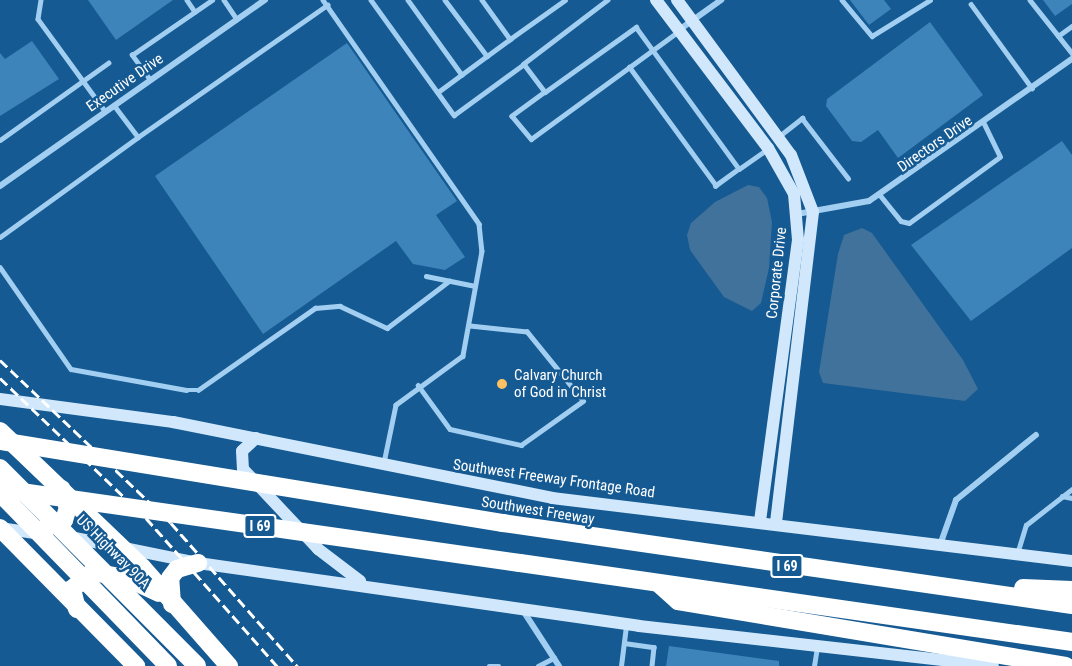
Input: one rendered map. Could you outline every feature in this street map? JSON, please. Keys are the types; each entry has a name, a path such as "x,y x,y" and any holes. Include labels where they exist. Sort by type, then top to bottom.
{"highway":[{"path":"0,431 120,546 229,666"},
{"name":"Southwest Freeway","path":"0,441 503,523 906,583 1072,605"},
{"name":"US Highway 90A","path":"0,468 197,666"},
{"path":"27,532 64,520 68,508 62,489"},
{"path":"0,491 168,666"},
{"name":"I 69","path":"0,491 1072,642"},
{"path":"0,528 77,609 136,666"},
{"path":"172,604 170,578 177,569 198,563"},
{"path":"77,609 72,589 92,572 150,586 172,604"},
{"path":"658,583 678,601 1066,666"},
{"path":"906,583 1072,590"}],"main road":[{"name":"Corporate Drive","path":"656,0 768,148 794,194 798,240 760,520"},
{"name":"Corporate Drive","path":"677,0 778,137 805,182 813,212 776,522"},
{"name":"Southwest Freeway Frontage Road","path":"0,399 256,438 384,466 552,498 760,520 1072,561"},
{"path":"256,438 242,451 243,469 318,549 362,583"},
{"path":"0,528 120,546 198,563 362,583 626,624 817,644 993,666"}],"street":[{"name":"Executive Drive","path":"0,186 265,0"},
{"path":"678,31 718,1"},
{"name":"Directors Drive","path":"797,214 880,195 984,124 1072,59"},
{"path":"939,545 956,500 1036,435"},
{"path":"520,606 559,666"}],"lane":[{"path":"41,0 38,19 105,111"},
{"path":"187,0 195,12"},
{"path":"150,80 132,55 212,0"},
{"path":"224,0 237,19"},
{"path":"323,0 479,224 482,251 464,356 418,385 396,405 384,466"},
{"path":"371,0 454,115 608,0"},
{"path":"408,0 462,75"},
{"path":"446,0 487,56"},
{"path":"482,0 510,39"},
{"path":"438,92 564,0"},
{"path":"842,0 872,36 930,0"},
{"path":"1030,0 1072,52"},
{"path":"971,4 1032,88"},
{"path":"0,237 327,5"},
{"path":"1058,36 1072,26"},
{"path":"678,31 652,50 531,139 512,116 636,27 652,50 739,170"},
{"path":"0,140 108,63"},
{"path":"524,64 545,92"},
{"path":"629,67 716,186 768,148"},
{"path":"114,105 138,137"},
{"path":"778,137 802,118 848,178"},
{"path":"880,195 901,222 909,223 1000,158 984,124"},
{"path":"0,267 71,369 186,390 198,390 315,308 340,306 387,328 449,281"},
{"path":"426,276 475,286"},
{"path":"418,385 450,429 521,445 584,401 527,332 470,326"},
{"path":"1017,554 1026,525 1072,489"},
{"path":"1062,496 1072,498"},
{"path":"621,666 626,624"},
{"path":"624,643 654,647 652,666"},
{"path":"814,666 817,644"},
{"path":"538,666 554,658"},
{"path":"489,666 499,666"}],"water":[{"path":"748,185 759,187 767,198 772,222 769,268 761,303 752,311 724,297 690,250 687,235 691,223 715,202"},
{"path":"862,228 872,233 963,360 978,389 965,401 823,383 819,372 838,254 844,235"}],"building":[{"path":"88,0 173,0 116,40"},
{"path":"850,0 884,0 891,9 869,25"},
{"path":"1043,0 1072,0 1072,4 1055,16"},
{"path":"930,22 983,95 898,158 878,130 861,142 852,141 826,106 827,99"},
{"path":"32,41 59,79 0,116 0,53 5,59"},
{"path":"347,43 457,201 436,215 465,257 445,270 413,264 396,241 263,334 155,176"},
{"path":"1062,141 1072,155 1072,248 971,321 911,245"},
{"path":"669,646 779,661 779,666 666,666"}],"railway":[{"path":"0,360 171,523 297,666"},
{"path":"0,378 146,518 277,666"}],"place":[{"name":"Calvary Church of God in Christ","path":"502,384"}]}
